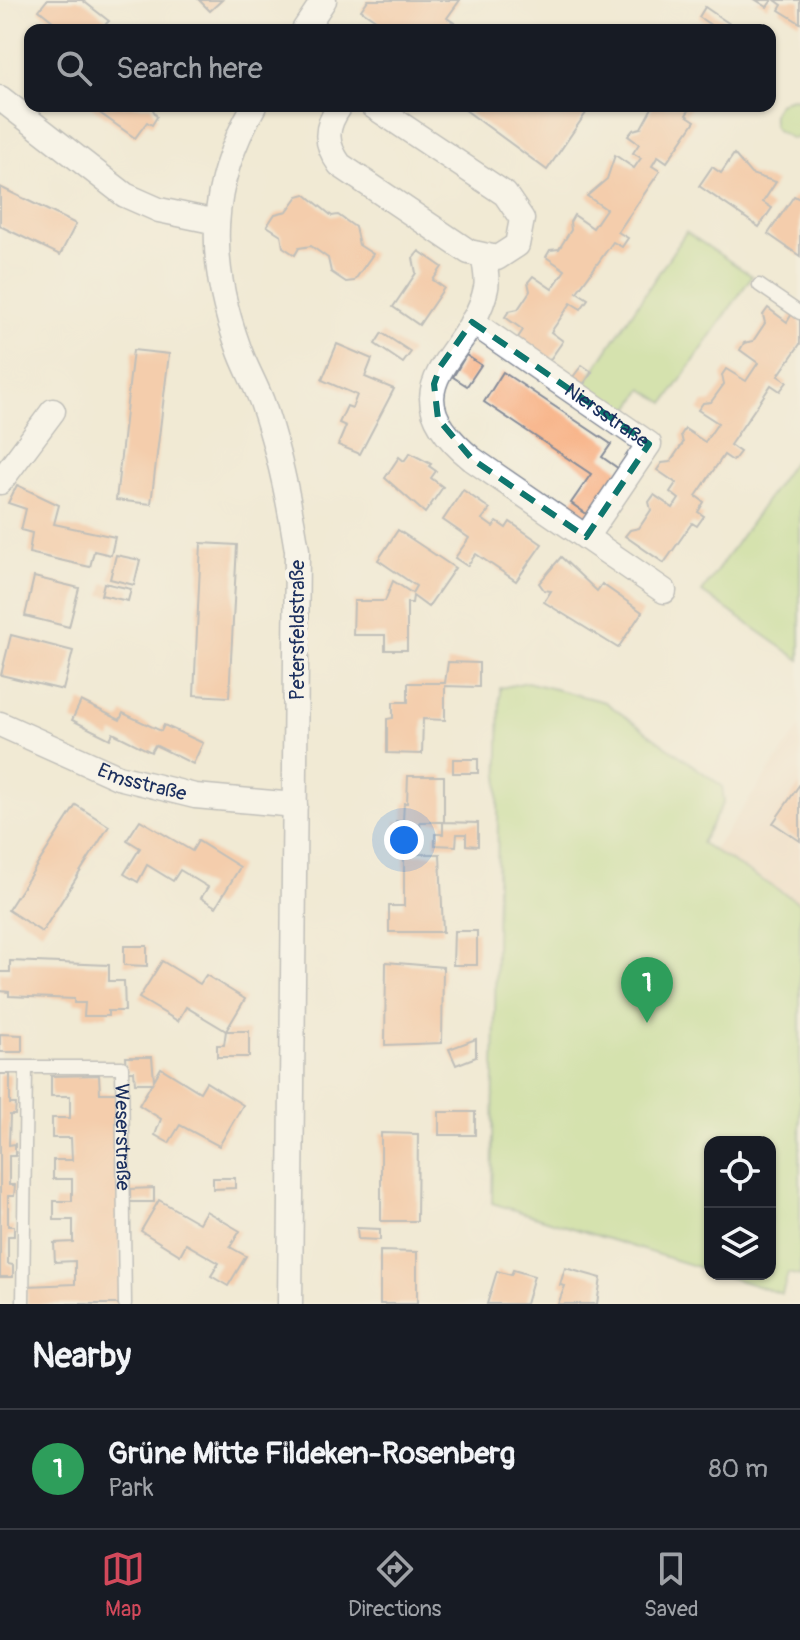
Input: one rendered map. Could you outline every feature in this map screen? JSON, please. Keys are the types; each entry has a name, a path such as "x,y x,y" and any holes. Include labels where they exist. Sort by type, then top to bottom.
{"street":[{"path":"308,24 324,0"},
{"path":"0,98 125,195 159,210 217,222"},
{"name":"Petersfeldstraße","path":"251,112 228,158 217,222 218,276 238,346 262,402 283,471 297,550 290,1304"},
{"path":"336,112 330,120 327,136 329,150 340,165 469,252 484,258 507,254 517,245 522,232 515,205 505,194 382,112"},
{"path":"484,258 487,287 472,322 440,367 434,384 433,403 447,436 465,454 664,591"},
{"name":"Niersstraße","path":"472,322 649,444 586,537"},
{"path":"0,482 53,411"},
{"name":"Emsstraße","path":"0,724 118,777 195,796 295,805"}],"lane":[{"path":"759,285 800,313"},
{"name":"Weserstraße","path":"0,1067 122,1067 125,1304"},
{"path":"23,1304 26,1068"}],"highlighted area":[{"path":"472,322 649,444 586,537 472,459 438,419 434,384 440,367"}],"shaded area":[{"path":"800,727 800,915 713,851"}],"green space":[{"path":"800,99 800,137 792,139 775,129 774,112 786,100"},
{"path":"686,232 752,276 665,403 643,389 627,413 584,385"},
{"path":"800,452 800,660 702,592"},
{"path":"527,682 605,702 722,786 724,802 701,843 800,903 800,1276 788,1273 782,1294 738,1280 776,1280 776,1136 704,1136 704,1269 492,1203 500,688"}],"building":[{"path":"47,0 82,0 109,21 106,24 56,24 39,10"},
{"path":"199,0 222,0 210,11"},
{"path":"368,0 460,0 447,18 456,24 382,24 361,10"},
{"path":"756,0 772,0 767,7"},
{"path":"775,0 800,0 800,23 779,10 782,5"},
{"path":"705,7 730,24 709,24 699,17"},
{"path":"98,112 154,112 157,117 152,125 147,122 135,138"},
{"path":"468,112 586,113 547,170"},
{"path":"650,112 688,112 686,115 695,121 667,162 658,156 652,166 660,171 618,232 628,238 622,247 613,242 577,292 588,299 581,309 571,303 551,332 563,341 549,361 517,339 523,330 505,317 509,311 518,309 530,291 528,282 533,276 552,289 565,270 546,257 550,250 559,249 571,230 570,222 574,215 593,228 606,209 587,196 607,179 615,155 634,168 641,158 633,153 639,144 628,136 633,130 641,128"},
{"path":"734,154 751,174 776,182 763,202 772,208 759,227 699,186 712,167 721,173"},
{"path":"0,187 76,224 60,255 0,226"},
{"path":"305,194 332,216 338,215 355,227 359,245 373,254 354,281 346,282 331,272 328,258 311,246 299,248 295,255 283,247 281,235 267,226 275,214 287,211 298,196"},
{"path":"794,196 800,199 800,256 768,234"},
{"path":"419,251 442,267 433,280 444,288 419,325 393,307 416,273 413,258"},
{"path":"768,308 787,322 793,312 800,317 800,344 778,376 787,382 780,391 771,385 730,445 740,452 733,461 724,455 696,496 704,502 698,512 704,516 697,526 692,523 664,563 625,536 630,530 639,528 651,510 649,502 654,495 673,508 679,499 670,492 676,483 657,470 662,463 670,462 683,443 681,435 685,429 705,442 718,423 698,410 703,403 711,402 724,384 722,375 726,369 746,381 758,363 740,350 744,343 753,341 765,323 763,315"},
{"path":"382,333 411,352 403,363 375,344"},
{"path":"337,344 372,359 365,377 394,389 360,454 338,445 346,426 339,423 347,406 352,408 357,395 322,380"},
{"path":"133,350 169,354 151,504 116,500"},
{"path":"466,355 481,365 467,386 453,377"},
{"path":"582,365 592,372 584,384 573,377"},
{"path":"503,372 611,444 602,457 619,469 588,515 571,503 591,474 484,402"},
{"path":"410,453 431,464 429,466 436,471 431,478 443,487 425,513 385,478 399,457 404,461"},
{"path":"17,485 59,505 54,524 115,537 111,555 94,551 90,567 29,553 32,533 21,530 26,509 8,503"},
{"path":"463,490 490,509 482,519 493,527 497,522 506,528 510,522 542,544 516,581 476,554 467,566 455,558 469,538 443,520"},
{"path":"398,530 455,568 428,607 413,596 412,603 407,603 407,650 385,650 385,635 353,635 354,601 385,601 393,581 412,593 416,586 378,560"},
{"path":"201,543 237,545 229,697 194,695"},
{"path":"116,555 140,560 134,585 110,579"},
{"path":"561,557 597,591 602,584 642,612 618,648 544,602 551,591 544,590 539,583"},
{"path":"34,577 79,588 69,627 25,616"},
{"path":"104,583 131,589 128,601 101,595"},
{"path":"11,635 73,651 63,690 1,675"},
{"path":"448,662 479,663 479,687 445,686 445,720 423,719 422,754 387,753 387,719 393,718 393,702 408,702 408,683 445,683"},
{"path":"81,701 120,720 123,713 161,731 164,725 203,743 193,764 155,745 151,752 113,733 110,739 72,720"},
{"path":"453,759 478,759 478,773 453,773"},
{"path":"408,776 444,776 444,822 478,823 478,846 466,845 466,834 457,834 456,846 435,845 435,834 443,834 443,822 420,822 421,833 396,833 396,821 403,821 404,803 407,803"},
{"path":"800,784 800,841 773,823"},
{"path":"76,805 109,826 42,932 8,910"},
{"path":"140,820 192,851 198,841 240,867 216,907 201,898 208,887 180,870 173,881 147,865 138,882 124,874 140,848 127,840"},
{"path":"404,854 440,854 443,932 389,932 389,906 404,906"},
{"path":"454,931 477,931 477,965 453,965"},
{"path":"124,946 147,946 147,966 124,965"},
{"path":"10,961 109,965 109,981 124,981 125,1011 108,1011 108,1016 84,1016 85,1003 74,1003 74,999 9,996 9,992 0,991 0,972 10,972"},
{"path":"162,961 200,984 206,975 245,999 226,1031 186,1007 178,1021 139,998"},
{"path":"386,962 443,967 442,1043 385,1045"},
{"path":"226,1031 249,1031 249,1057 217,1057 217,1045 224,1045"},
{"path":"0,1034 22,1035 22,1052 0,1052"},
{"path":"476,1039 476,1057 456,1065 449,1049"},
{"path":"126,1057 152,1057 154,1080 161,1068 200,1092 206,1082 243,1105 219,1146 180,1125 169,1143 155,1135 161,1119 139,1105 152,1083 135,1083 134,1071 127,1071"},
{"path":"0,1074 10,1074 10,1104 16,1104 15,1115 10,1115 9,1145 15,1144 15,1156 9,1156 9,1185 15,1185 14,1196 8,1196 8,1226 14,1226 14,1236 8,1236 8,1264 13,1265 13,1277 0,1277"},
{"path":"99,1075 100,1093 116,1093 121,1304 27,1304 27,1286 75,1284 75,1261 55,1262 54,1243 73,1242 73,1220 54,1220 54,1201 72,1201 72,1179 53,1179 53,1160 72,1160 71,1138 52,1138 52,1118 70,1118 70,1096 51,1096 51,1076"},
{"path":"439,1112 475,1112 475,1135 439,1135"},
{"path":"381,1133 418,1134 417,1221 381,1221"},
{"path":"213,1178 235,1178 235,1188 213,1189"},
{"path":"154,1188 154,1202 130,1202 129,1189"},
{"path":"159,1200 199,1223 206,1211 240,1231 230,1247 246,1256 228,1286 211,1276 219,1263 186,1244 180,1255 141,1231"},
{"path":"357,1228 380,1229 380,1240 358,1239"},
{"path":"380,1251 417,1252 417,1304 380,1304"},
{"path":"565,1268 601,1278 597,1304 558,1304 565,1286 560,1285"},
{"path":"513,1270 534,1276 526,1304 487,1304 497,1271 511,1275"}],"place":[{"name":"Grüne Mitte Fildeken-Rosenberg","path":"647,1023"}]}
